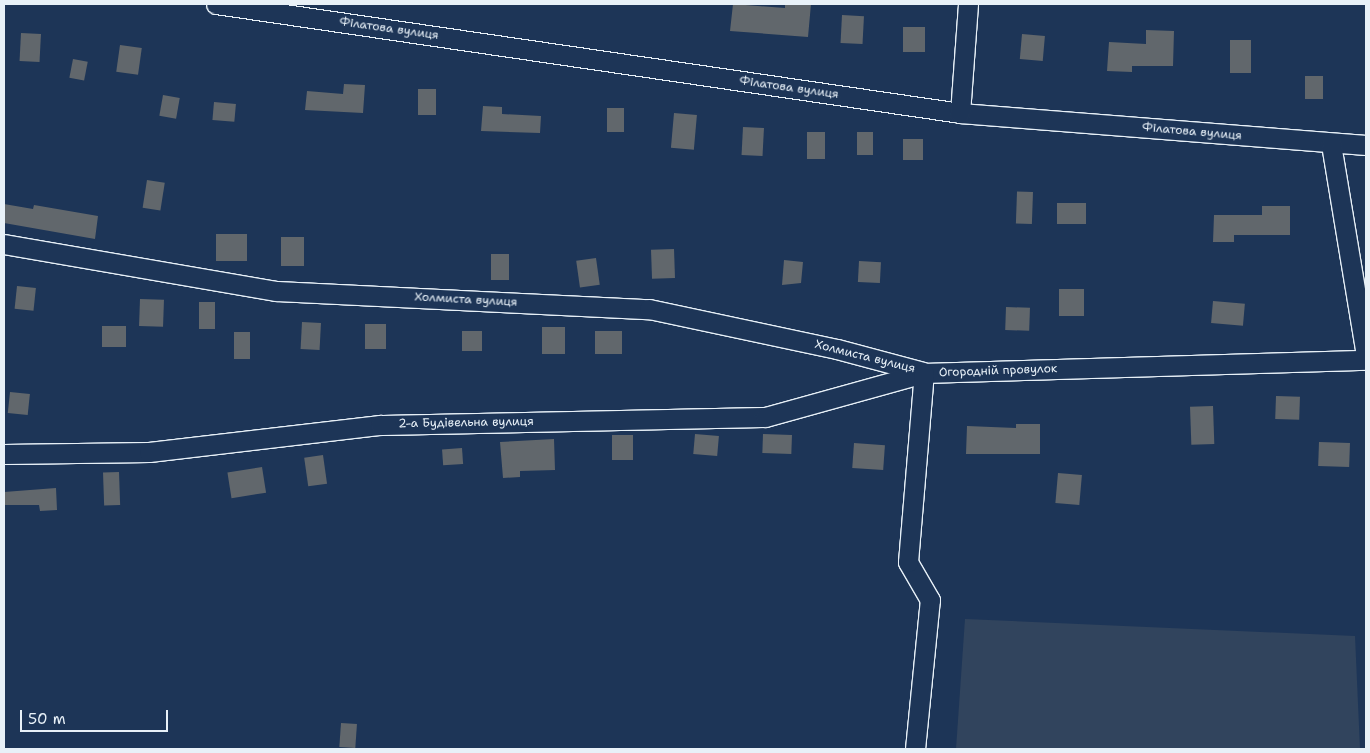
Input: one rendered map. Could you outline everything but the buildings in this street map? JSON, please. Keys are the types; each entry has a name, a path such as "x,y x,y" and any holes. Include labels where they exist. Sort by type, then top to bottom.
{"street":[{"name":"Філатова вулиця","path":"216,4 960,113 1331,144 1366,145"},
{"path":"960,113 968,4"},
{"path":"1331,144 1366,358"},
{"name":"Холмиста вулиця","path":"4,244 276,291 649,309 836,349 924,373"},
{"name":"Огородній провулок","path":"915,749 930,600 908,562 924,373 1366,358"},
{"name":"2-а Будівельна вулиця","path":"4,454 149,452 380,426 765,416 924,373"}],"shaded area":[{"path":"965,619 1355,636 1360,749 956,749"}]}
